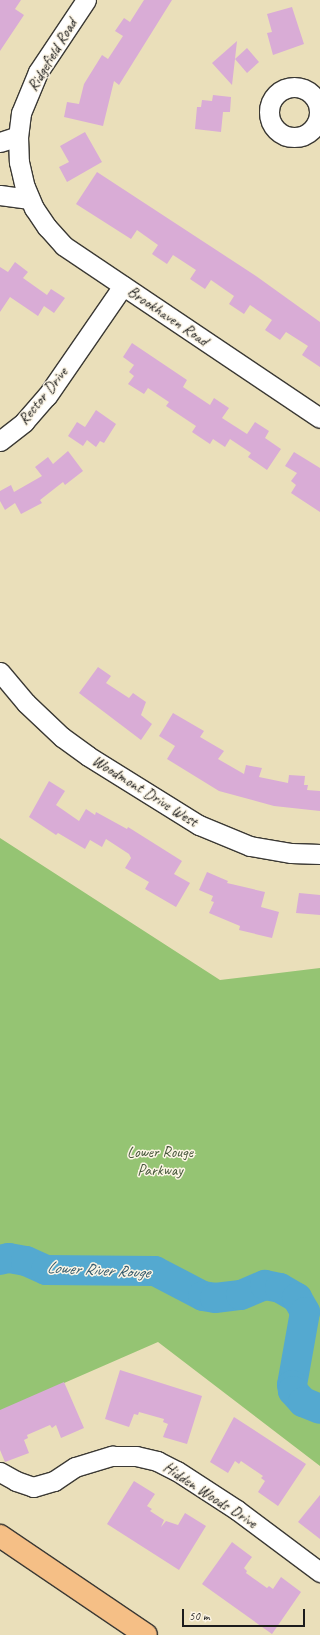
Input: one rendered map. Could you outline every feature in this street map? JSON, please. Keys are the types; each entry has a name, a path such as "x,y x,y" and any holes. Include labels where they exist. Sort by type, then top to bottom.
{"main road":[{"path":"0,1536 146,1635"}],"street":[{"name":"Ridgefield Road","path":"21,172 18,136 21,113 28,91 86,0"},
{"path":"0,142 18,136"},
{"name":"Brookhaven Road","path":"21,172 30,199 47,227 64,246 320,418"},
{"path":"0,195 30,199"},
{"name":"Rector Drive","path":"0,441 24,422 47,396 123,286"},
{"name":"Woodmont Drive West","path":"1,676 26,703 62,737 88,756 199,825 250,846 291,853 320,854"},
{"name":"Hidden Woods Drive","path":"0,1472 16,1481 33,1487 54,1481 75,1467 112,1456 136,1456 157,1462 178,1471 237,1510 320,1572"}],"green space":[{"name":"Lower Rouge Parkway","path":"0,838 220,980 320,968 320,1466 158,1342 0,1411"}],"building":[{"path":"0,0 21,0 15,9 24,15 0,51"},
{"path":"144,0 172,0 119,85 114,81 103,126 64,117 67,102 79,104 84,84 102,55 108,59 123,36 115,31 124,18 130,22"},
{"path":"292,7 304,44 273,55 267,33 272,32 267,14"},
{"path":"237,41 232,85 212,63"},
{"path":"247,48 259,62 247,73 235,59"},
{"path":"213,95 231,97 230,112 223,112 221,132 195,129 197,107 201,107 202,100 212,101"},
{"path":"85,132 102,162 67,182 59,167 69,162 60,146"},
{"path":"97,172 256,276 320,322 320,367 302,355 308,346 286,332 280,340 265,330 272,320 250,305 244,314 229,304 234,296 211,280 205,289 190,279 196,270 173,255 167,264 152,254 158,245 137,230 131,239 76,204"},
{"path":"15,262 28,272 23,278 47,295 51,289 65,298 54,313 44,306 38,316 10,297 0,312 0,267 8,272"},
{"path":"132,343 187,380 183,387 210,405 214,398 229,408 222,418 247,434 255,422 269,431 265,438 281,449 267,470 248,457 251,453 230,439 225,447 213,439 210,444 192,432 196,426 166,406 169,402 148,388 144,394 128,384 134,376 129,372 134,365 123,357"},
{"path":"96,410 116,424 104,443 100,441 96,447 87,440 83,446 68,436 77,422 85,427"},
{"path":"68,451 83,471 65,485 63,482 40,500 42,503 21,514 15,503 5,510 0,501 0,491 11,485 14,492 42,476 35,467 48,457 53,464"},
{"path":"294,452 320,468 320,512 291,493 296,485 291,481 297,473 285,466"},
{"path":"98,667 111,676 106,683 129,698 133,693 146,702 141,715 152,724 141,740 79,693"},
{"path":"173,713 204,731 200,737 224,751 218,759 244,774 246,765 262,768 259,777 288,783 289,775 305,776 304,785 308,785 307,790 320,791 320,811 274,806 219,791 167,759 175,746 159,736"},
{"path":"49,781 65,791 56,805 79,821 86,809 95,815 96,812 127,829 128,827 182,861 174,874 190,883 176,907 145,889 149,882 125,868 131,858 129,854 106,839 102,847 90,840 85,849 58,833 56,835 29,817"},
{"path":"207,872 228,881 227,883 265,892 261,907 279,912 272,938 239,930 240,926 209,913 214,902 211,901 213,896 199,890"},
{"path":"299,893 320,895 320,915 296,913"},
{"path":"120,1370 202,1396 187,1444 163,1437 168,1424 163,1422 164,1419 139,1412 138,1415 134,1414 129,1427 105,1419"},
{"path":"64,1382 84,1428 61,1438 56,1425 52,1428 50,1425 27,1435 28,1438 24,1440 29,1453 5,1462 0,1450 0,1410"},
{"path":"234,1417 306,1464 278,1506 258,1492 265,1481 261,1478 263,1476 241,1461 239,1464 235,1461 228,1473 210,1462"},
{"path":"134,1481 155,1494 147,1506 152,1509 150,1511 164,1520 161,1527 166,1521 178,1525 185,1513 206,1526 179,1570 107,1524"},
{"path":"320,1495 320,1539 298,1522"},
{"path":"232,1542 252,1557 244,1568 247,1571 246,1573 267,1588 269,1586 273,1589 281,1577 301,1592 272,1634 202,1584"}],"waterway":[{"name":"Lower River Rouge","path":"0,1260 9,1258 26,1261 46,1270 155,1271 203,1296 215,1298 241,1295 265,1285 280,1288 297,1298 305,1312 292,1385 293,1391 303,1402 320,1409"}]}
